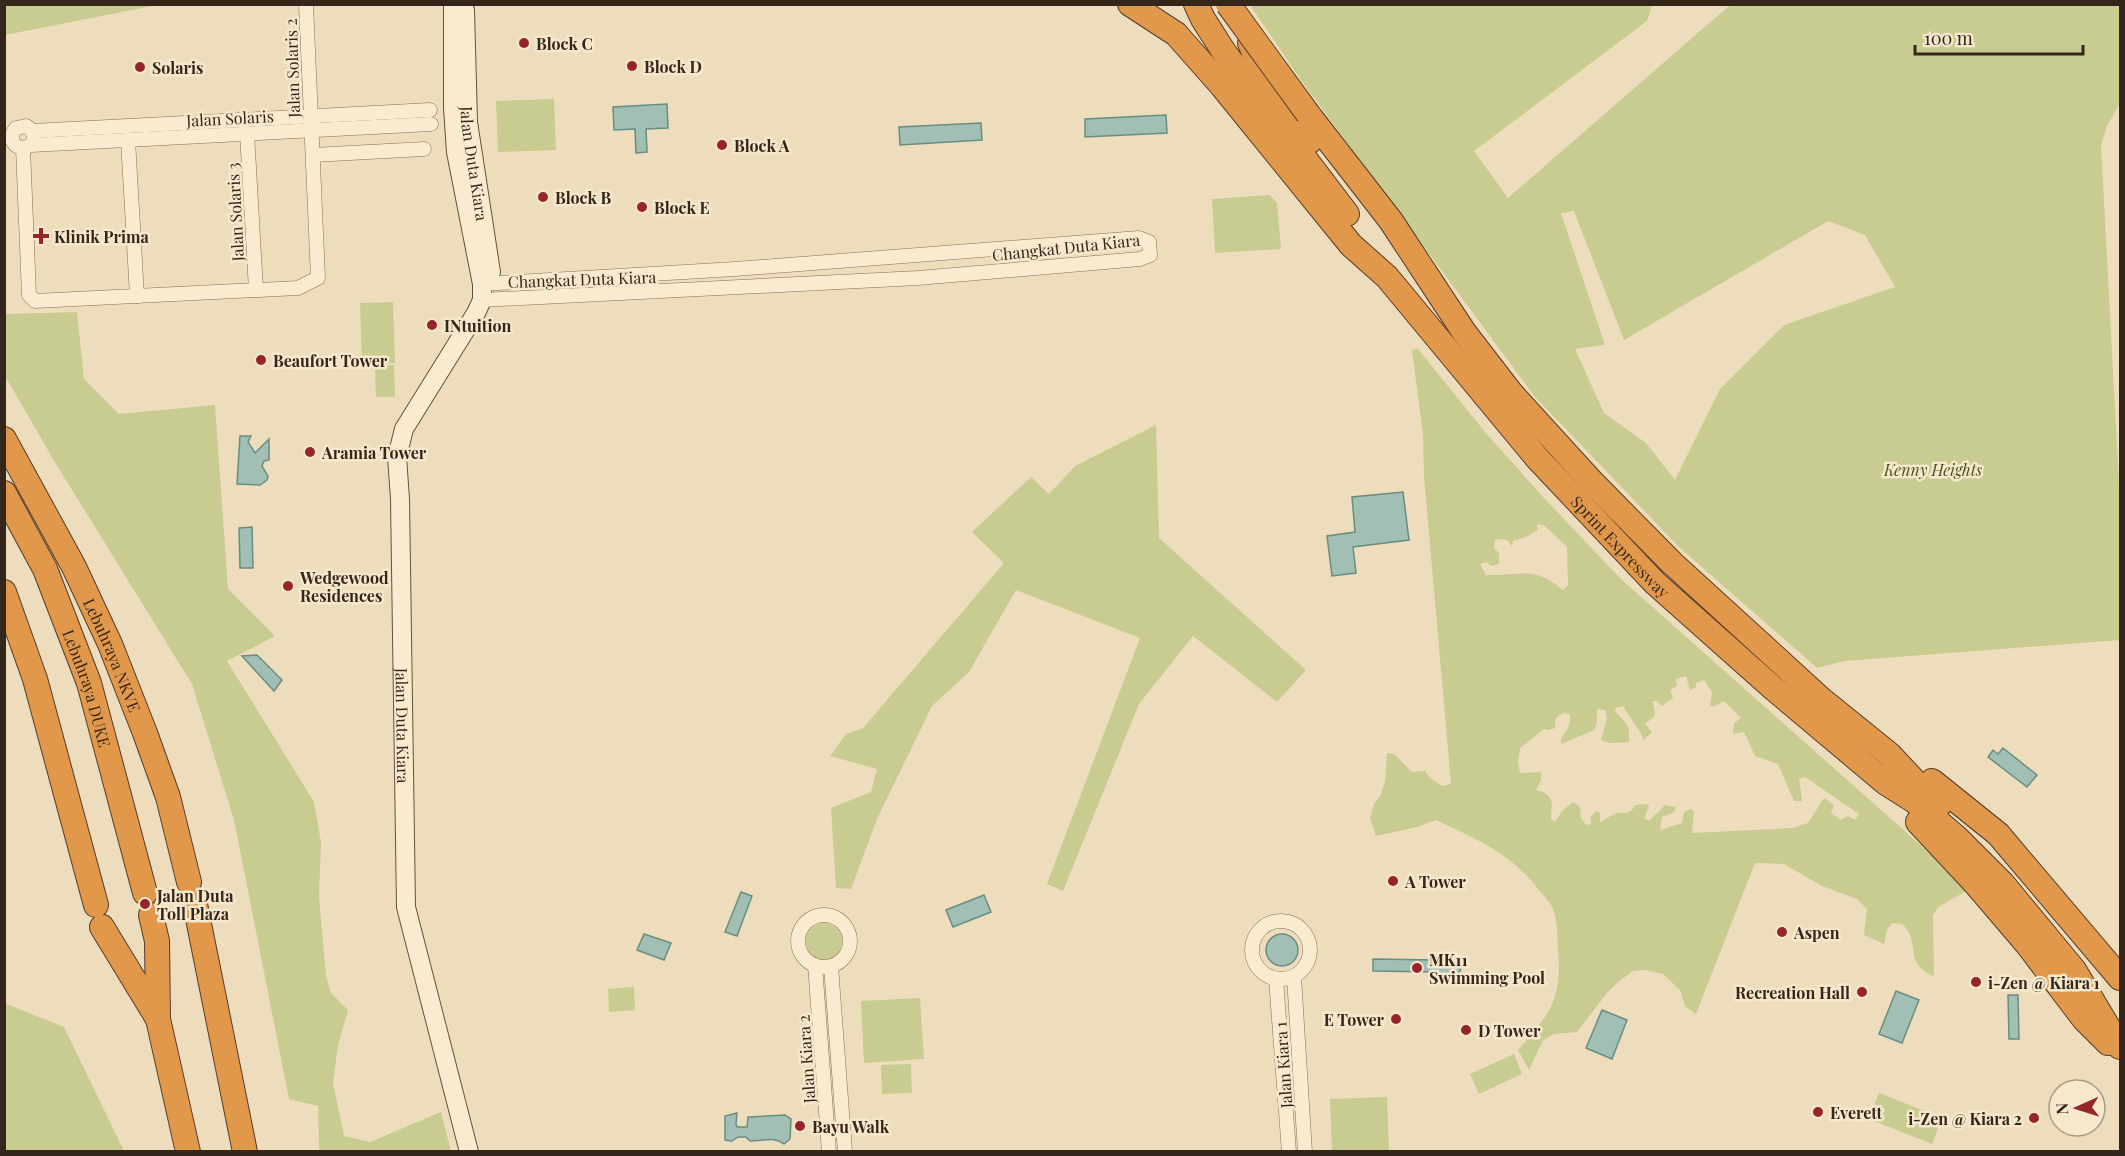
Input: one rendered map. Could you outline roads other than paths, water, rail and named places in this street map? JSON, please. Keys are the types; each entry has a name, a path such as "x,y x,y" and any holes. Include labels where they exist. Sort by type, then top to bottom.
{"highway":[{"path":"1130,4 1176,34 1222,86 1352,245 1387,277"},
{"path":"1196,4 1224,52 1367,240 1387,277"},
{"path":"1228,4 1308,114 1391,221 1464,332"},
{"path":"1242,4 1246,30 1257,61 1274,91 1420,284 1464,332"},
{"name":"Sprint Expressway","path":"1387,277 1537,458 1655,583 1729,650 1886,783"},
{"name":"Sprint Expressway","path":"1464,332 1511,393 1593,483 1672,563 1821,699 1889,754 1918,785 1970,830"},
{"name":"Lebuhraya NKVE","path":"4,439 74,567 110,644 168,797 192,893 245,1152"},
{"name":"Lebuhraya DUKE","path":"4,493 45,568 89,683 158,941 158,1019"},
{"path":"4,592 35,680 99,916 158,1019 188,1152"},
{"path":"1886,783 1970,830 2044,909 2086,961 2121,1018"},
{"path":"1886,783 1987,897 2084,1019 2121,1053"},
{"path":"1970,830 1998,834 2121,978"},
{"path":"1970,830 2003,884 2074,970 2121,1047"}],"main road":[{"name":"Jalan Duta Kiara","path":"453,4 461,114"},
{"name":"Jalan Duta Kiara","path":"465,4 461,114 456,152 485,296 404,429 398,457 406,907 469,1152"}],"street":[{"name":"Jalan Solaris 2","path":"256,290 298,288 318,278 306,4"},
{"name":"Jalan Solaris","path":"28,141 431,117"},
{"name":"Jalan Solaris","path":"28,141 128,140 248,133 311,123"},
{"name":"Jalan Solaris 3","path":"248,133 256,290"},
{"path":"128,140 137,296"},
{"path":"28,141 29,295 35,301 256,290"},
{"path":"313,155 424,149"},
{"name":"Changkat Duta Kiara","path":"1139,238 1149,242 1151,250 1150,255 1140,259 928,277 485,296 735,270 1139,238"},
{"path":"823,915 839,920 849,933 850,941 847,952 831,966 815,965 802,953 799,942 802,928 809,920 823,915"},
{"path":"1282,921 1295,924 1300,928 1310,946 1307,964 1294,976 1276,979 1260,970 1252,953 1253,943 1263,927 1282,921"},
{"name":"Jalan Kiara 2","path":"815,965 829,1152"},
{"name":"Jalan Kiara 2","path":"831,966 845,1152"},
{"name":"Jalan Kiara 1","path":"1294,976 1305,1152"},
{"name":"Jalan Kiara 1","path":"1276,979 1289,1152"}],"water":[{"path":"667,104 668,128 646,129 647,152 636,153 635,129 614,130 613,107"},
{"path":"1166,115 1167,133 1085,137 1085,119"},
{"path":"981,123 982,140 900,145 899,127"},
{"path":"240,436 251,436 248,442 255,453 269,439 269,460 264,461 262,466 268,476 267,480 260,485 237,484"},
{"path":"1403,492 1409,540 1353,547 1356,573 1332,576 1327,536 1355,532 1352,497"},
{"path":"252,527 253,568 240,568 239,528"},
{"path":"257,655 282,680 274,691 242,656"},
{"path":"2003,748 2037,775 2027,787 1988,757 1993,750 1998,754"},
{"path":"741,892 752,896 737,936 725,932"},
{"path":"984,895 991,912 953,927 946,910"},
{"path":"644,934 671,943 664,960 637,950"},
{"path":"1282,934 1294,938 1298,950 1294,962 1282,966 1270,962 1266,950 1270,938"},
{"name":"MK11 Swimming Pool","path":"1452,954 1461,963 1461,969 1459,973 1450,978 1438,972 1373,971 1373,959 1438,960 1444,955"},
{"path":"1896,991 1919,1000 1902,1043 1879,1034"},
{"path":"2008,995 2018,995 2019,1039 2009,1039"},
{"path":"1602,1010 1627,1020 1612,1059 1586,1048"},
{"path":"737,1113 737,1127 747,1127 748,1117 785,1115 791,1119 790,1139 784,1144 772,1140 750,1141 746,1137 738,1137 732,1141 725,1140 725,1116"}],"place":[{"name":"Block C","path":"524,43"},
{"name":"Block D","path":"632,66"},
{"name":"Solaris","path":"140,67"},
{"name":"Block A","path":"722,145"},
{"name":"Block B","path":"543,197"},
{"name":"Block E","path":"642,207"},
{"name":"Klinik Prima","path":"41,236"},
{"name":"INtuition","path":"432,325"},
{"name":"Beaufort Tower","path":"261,360"},
{"name":"Aramia Tower","path":"310,452"},
{"name":"Wedgewood Residences","path":"288,586"},
{"name":"A Tower","path":"1393,881"},
{"name":"Jalan Duta Toll Plaza","path":"145,904"},
{"name":"Aspen","path":"1782,932"},
{"name":"MK11 Swimming Pool","path":"1417,968"},
{"name":"i-Zen @ Kiara 1","path":"1976,982"},
{"name":"Recreation Hall","path":"1862,992"},
{"name":"E Tower","path":"1396,1019"},
{"name":"D Tower","path":"1466,1030"},
{"name":"Everett","path":"1818,1112"},
{"name":"i-Zen @ Kiara 2","path":"2034,1118"},
{"name":"Bayu Walk","path":"800,1126"}],"park label":[{"name":"Kenny Heights","path":"1933,469"}]}
